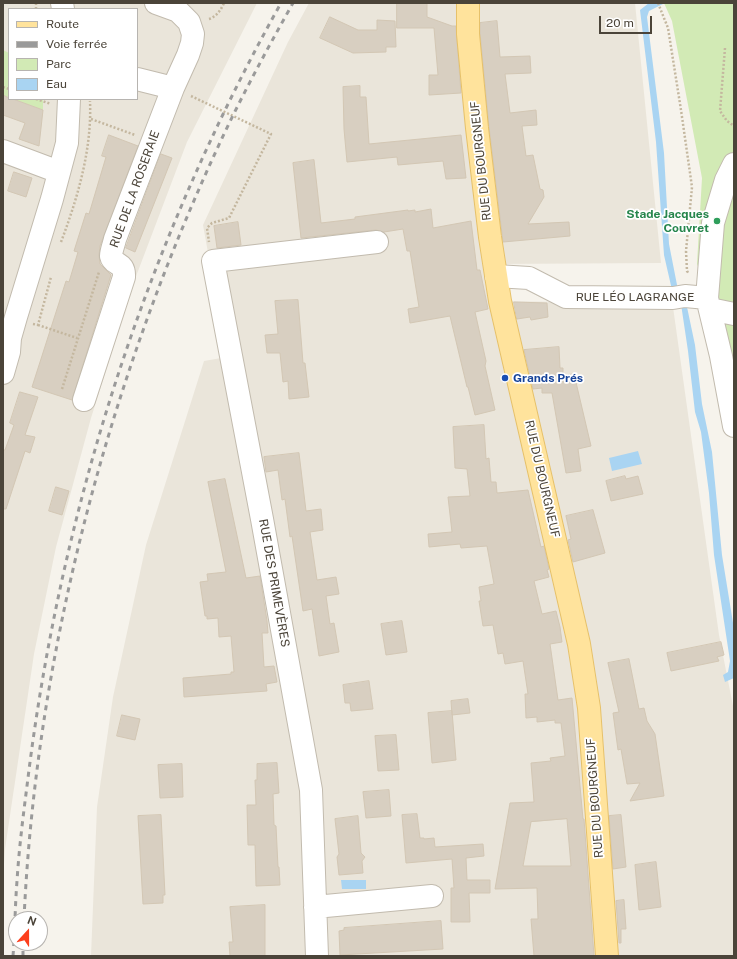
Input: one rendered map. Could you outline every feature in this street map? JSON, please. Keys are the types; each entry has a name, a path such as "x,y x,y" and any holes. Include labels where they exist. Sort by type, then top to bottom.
{"main road":[{"name":"RUE DU BOURGNEUF","path":"468,3 468,34 477,128 490,237 500,301 579,644 589,715 607,956"}],"street":[{"name":"RUE DE LA ROSERAIE","path":"84,400 124,277 125,271 122,266 113,260 111,255 115,240 152,141 192,43 193,34 189,22 178,11 156,3"},
{"path":"138,79 173,88"},
{"path":"3,372 9,352 7,336 67,143 69,104"},
{"path":"4,156 59,172"},
{"path":"734,164 726,180 713,223 708,304 734,426"},
{"path":"213,261 377,242"},
{"name":"RUE DES PRIMEVÈRES","path":"213,261 262,518 311,790 317,956"},
{"name":"RUE LÉO LAGRANGE","path":"496,276 529,278 566,297 679,297 708,304 734,314"},
{"path":"315,907 432,896"}],"path":[{"path":"658,3 668,28 692,187 686,251 686,271 708,304"},
{"path":"725,48 720,111 727,121 734,126"},
{"path":"198,99 271,134 229,218 212,223 207,228 213,261"},
{"path":"38,100 48,104"},
{"path":"90,100 91,119"},
{"path":"69,104 91,119 152,141"},
{"path":"62,389 102,261 111,255"},
{"path":"38,325 77,338"}],"shaded area":[{"path":"3,3 257,3 187,142 135,279 91,418 56,547 34,654 5,849 3,879"},
{"path":"309,3 635,3 661,263 494,264 500,301 566,302 673,307 719,635 734,711 734,956 91,956 97,807 113,697 146,545 204,361 227,357 203,225 288,42"}],"green space":[{"name":"Stade Jacques Couvret","path":"664,3 734,3 734,378 724,326 697,264 702,178 672,21"},
{"path":"3,50 8,52 8,98 3,95"},
{"path":"16,100 43,100 43,110"}],"water":[{"path":"649,3 665,3 649,11 647,17 664,153 669,244 678,290 687,307 695,345 702,404 712,452 722,555 734,629 734,678 725,682 723,675 728,672 730,661 714,555 709,493 701,432 695,412 681,304 672,290 664,255 656,142 640,10"},
{"path":"638,451 642,464 612,471 609,458"},
{"path":"341,880 366,880 366,889 342,889"}],"building":[{"path":"397,3 427,3 427,17 456,26 461,93 429,95 429,75 438,75 434,28 397,28"},
{"path":"330,17 358,30 377,30 377,20 395,21 396,47 386,47 386,52 353,53 320,38"},
{"path":"497,21 500,57 530,56 531,73 505,74 510,113 536,110 537,125 522,126 526,156 533,155 540,189 543,190 544,197 528,224 569,222 570,236 503,242 489,127 480,33 480,23"},
{"path":"360,86 360,97 366,97 369,144 461,135 466,178 446,179 443,161 398,165 397,157 347,162 344,129 343,87"},
{"path":"3,95 8,98 8,100 16,100 43,110 39,146 19,139 25,123 3,115"},
{"path":"109,135 138,146 100,246 100,264 111,275 72,400 32,387 66,281 69,282 78,252 74,251 86,213 89,214 106,157 102,156"},
{"path":"161,154 172,158 135,252 126,248"},
{"path":"314,160 321,223 408,210 415,210 415,212 431,209 433,228 471,221 477,270 480,270 488,309 475,312 495,410 475,415 450,316 410,323 408,309 419,307 410,251 407,251 403,229 384,232 376,230 301,238 293,163"},
{"path":"14,172 32,178 26,197 8,191"},
{"path":"238,222 241,245 217,248 214,226"},
{"path":"298,300 303,363 305,363 309,397 289,399 288,381 283,382 280,353 267,353 265,335 278,334 275,301"},
{"path":"514,302 547,303 548,317 531,320 530,317 517,319"},
{"path":"559,347 560,368 563,368 563,375 574,374 591,446 578,449 581,471 566,473 552,393 542,393 542,388 533,389 524,350"},
{"path":"20,392 38,397 25,435 35,437 30,453 25,451 6,509 3,509 3,450 5,450 14,425 10,423"},
{"path":"484,425 486,459 489,458 491,482 496,482 497,493 528,490 541,547 544,546 549,569 547,570 549,577 534,581 542,614 556,611 560,627 562,642 550,644 558,700 572,698 584,819 594,956 534,956 531,919 538,919 537,888 495,889 510,803 534,802 531,763 551,761 550,758 565,756 561,723 555,723 555,720 537,722 537,717 526,718 525,694 528,694 523,661 505,664 503,653 498,654 493,625 483,626 479,601 481,601 479,587 494,584 487,546 461,548 460,544 429,547 428,534 452,532 448,497 470,496 467,469 455,468 453,427","holes":["567,819 571,866 523,866 531,822"]},
{"path":"299,453 306,511 321,509 323,530 310,532 317,580 336,577 339,594 326,596 330,624 334,623 339,652 319,656 312,609 303,611 292,536 290,537 285,499 282,500 278,470 266,472 264,457"},
{"path":"625,476 626,479 638,476 643,494 611,501 606,481"},
{"path":"225,479 246,578 260,576 268,633 262,633 264,667 274,666 277,682 266,684 267,691 184,697 183,678 231,674 231,672 234,672 231,636 219,637 218,618 207,619 207,616 205,616 200,582 208,581 207,574 226,572 208,482"},
{"path":"56,487 69,491 62,515 49,511"},
{"path":"593,510 605,553 573,562 568,540 571,539 566,516"},
{"path":"402,621 407,652 386,655 381,624"},
{"path":"721,642 724,655 717,657 719,661 671,671 667,653"},
{"path":"629,659 639,709 644,708 647,721 655,734 664,796 630,801 640,783 627,784 621,749 618,750 613,713 619,712 608,663"},
{"path":"369,681 373,709 351,711 350,703 345,703 343,685"},
{"path":"468,699 470,713 452,715 451,701"},
{"path":"452,711 456,760 432,763 428,713"},
{"path":"122,715 140,719 135,740 117,736"},
{"path":"396,735 399,770 378,771 375,736"},
{"path":"277,763 279,793 273,794 274,825 276,826 280,885 256,886 255,845 248,845 247,805 256,805 255,780 257,780 257,764"},
{"path":"182,764 183,797 160,798 158,765"},
{"path":"389,790 391,816 366,818 363,792"},
{"path":"417,814 420,838 434,838 435,847 483,844 484,856 466,858 467,880 490,880 490,893 469,893 470,922 451,922 451,888 454,888 452,859 406,863 402,815"},
{"path":"161,815 165,895 163,895 163,903 143,904 138,816"},
{"path":"621,815 626,867 613,869 609,816"},
{"path":"358,816 361,853 365,857 362,861 363,873 339,875 337,857 339,854 335,819"},
{"path":"656,862 661,907 639,910 635,865"},
{"path":"624,900 626,929 621,929 621,943 619,943 616,901"},
{"path":"265,905 265,956 230,956 229,942 233,942 230,907"},
{"path":"441,921 443,949 340,955 339,931 344,930 344,928"}],"railway":[{"path":"13,956 16,890 21,833 42,683 62,582 86,481 116,382 150,284 189,188 233,95 281,3"},
{"path":"25,911 31,820 44,722 61,623 84,525 111,428 142,333 178,240 226,130 293,3"},
{"path":"23,951 23,956"}],"place":[{"name":"Stade Jacques Couvret","path":"717,221"},
{"name":"Grands Prés","path":"505,378"}]}
